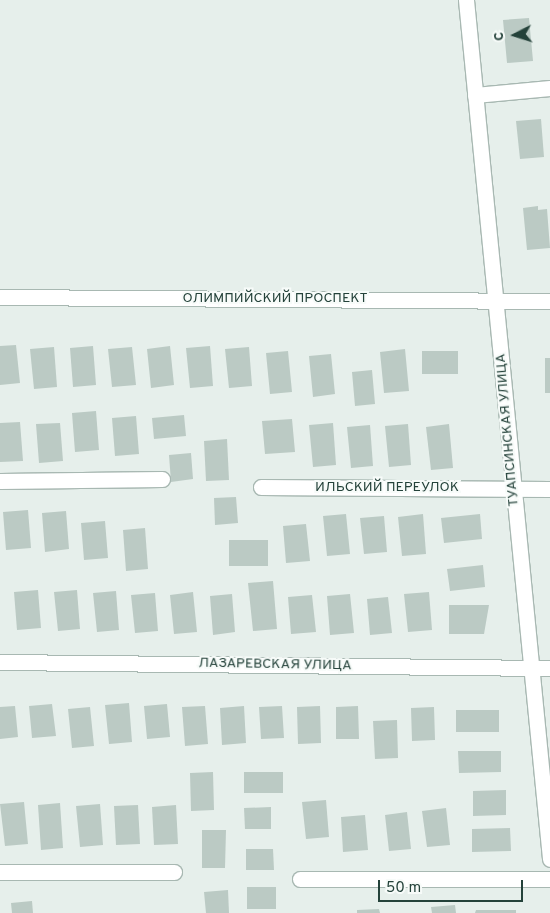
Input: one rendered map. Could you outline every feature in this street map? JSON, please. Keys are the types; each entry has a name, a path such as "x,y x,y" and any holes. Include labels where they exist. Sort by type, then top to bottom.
{"street":[{"name":"ТУАПСИНСКАЯ УЛИЦА","path":"466,0 550,859"},
{"path":"475,95 550,88"},
{"name":"ОЛИМПИЙСКИЙ ПРОСПЕКТ","path":"0,297 550,301"},
{"path":"0,481 162,480"},
{"name":"ИЛЬСКИЙ ПЕРЕУЛОК","path":"261,487 550,489"},
{"name":"ЛАЗАРЕВСКАЯ УЛИЦА","path":"0,662 550,668"},
{"path":"0,872 174,872"},
{"path":"300,879 550,879"}],"building":[{"path":"529,18 533,61 507,63 503,20"},
{"path":"541,119 544,157 520,159 516,121"},
{"path":"538,206 538,210 547,209 550,248 527,250 523,208"},
{"path":"16,345 20,383 0,385 0,346"},
{"path":"93,346 96,385 73,387 70,348"},
{"path":"170,346 174,385 151,388 147,349"},
{"path":"210,346 213,386 190,388 186,348"},
{"path":"54,347 57,387 34,389 30,349"},
{"path":"132,347 136,385 112,387 108,349"},
{"path":"249,347 252,386 229,388 225,349"},
{"path":"405,349 409,391 384,393 380,352"},
{"path":"288,351 292,392 270,394 266,353"},
{"path":"422,351 458,351 458,374 422,374"},
{"path":"331,354 335,394 313,397 309,356"},
{"path":"545,358 550,358 550,393 545,393"},
{"path":"372,370 375,404 355,406 352,372"},
{"path":"96,411 99,450 75,452 72,413"},
{"path":"184,415 186,436 154,439 152,418"},
{"path":"136,416 139,454 115,456 112,418"},
{"path":"292,419 295,452 265,454 262,421"},
{"path":"20,422 23,461 0,462 0,423"},
{"path":"60,423 63,461 39,463 36,424"},
{"path":"333,423 336,465 313,467 309,425"},
{"path":"408,424 411,465 389,467 385,426"},
{"path":"449,424 453,468 431,470 426,427"},
{"path":"370,425 373,466 351,468 347,427"},
{"path":"227,439 229,480 206,481 204,441"},
{"path":"191,453 193,479 171,482 169,455"},
{"path":"236,497 238,523 215,525 214,498"},
{"path":"28,510 31,548 6,550 3,512"},
{"path":"66,511 69,549 45,552 42,513"},
{"path":"346,514 350,554 327,556 323,516"},
{"path":"423,514 426,554 402,556 398,517"},
{"path":"480,514 482,539 444,543 441,518"},
{"path":"384,516 387,552 364,554 360,518"},
{"path":"105,521 108,558 84,560 81,523"},
{"path":"306,524 310,561 286,563 283,526"},
{"path":"145,528 148,569 126,571 123,530"},
{"path":"229,540 268,540 268,566 229,566"},
{"path":"483,565 485,587 450,591 447,569"},
{"path":"273,581 277,629 253,631 248,583"},
{"path":"38,590 41,628 17,630 14,592"},
{"path":"77,590 80,629 58,631 54,592"},
{"path":"116,591 119,630 97,632 93,593"},
{"path":"193,592 197,632 174,634 170,595"},
{"path":"429,592 432,630 408,632 404,594"},
{"path":"155,593 158,631 135,633 131,595"},
{"path":"232,594 235,632 213,635 210,596"},
{"path":"350,594 354,633 330,635 327,596"},
{"path":"312,595 316,632 291,634 288,597"},
{"path":"388,597 392,633 370,635 367,599"},
{"path":"449,605 489,605 484,634 449,634"},
{"path":"129,703 132,742 109,744 105,705"},
{"path":"52,704 56,736 32,738 29,706"},
{"path":"167,704 170,737 147,739 144,706"},
{"path":"15,706 18,737 0,739 0,707"},
{"path":"205,706 208,744 185,746 182,707"},
{"path":"244,706 246,743 222,745 220,708"},
{"path":"282,706 284,738 261,739 259,707"},
{"path":"320,706 321,743 298,744 297,707"},
{"path":"358,706 359,739 336,739 336,707"},
{"path":"90,707 94,746 72,748 68,709"},
{"path":"434,707 435,740 412,741 411,708"},
{"path":"456,710 499,710 499,732 456,732"},
{"path":"397,720 398,758 375,759 373,721"},
{"path":"458,751 501,751 501,772 459,773"},
{"path":"213,772 214,810 191,811 190,773"},
{"path":"244,772 283,772 283,793 244,793"},
{"path":"506,790 506,815 473,816 473,791"},
{"path":"326,800 329,837 306,839 302,802"},
{"path":"24,802 28,844 5,846 0,804"},
{"path":"60,803 63,848 41,850 38,805"},
{"path":"100,804 103,845 80,847 76,806"},
{"path":"138,805 140,844 116,845 114,806"},
{"path":"176,805 178,844 154,845 152,807"},
{"path":"271,807 271,829 245,829 244,808"},
{"path":"446,808 450,845 427,847 422,811"},
{"path":"407,812 411,849 389,851 385,815"},
{"path":"365,815 368,850 343,852 341,817"},
{"path":"510,828 511,851 472,852 472,829"},
{"path":"202,830 226,830 225,868 202,868"},
{"path":"246,849 273,849 274,870 246,870"},
{"path":"247,887 276,887 276,909 247,909"},
{"path":"228,890 229,913 206,913 204,892"},
{"path":"32,901 33,913 12,913 11,903"},
{"path":"455,905 456,913 432,913 431,907"},
{"path":"379,909 380,913 357,913 357,910"},
{"path":"476,910 516,910 516,913 475,913"}]}
